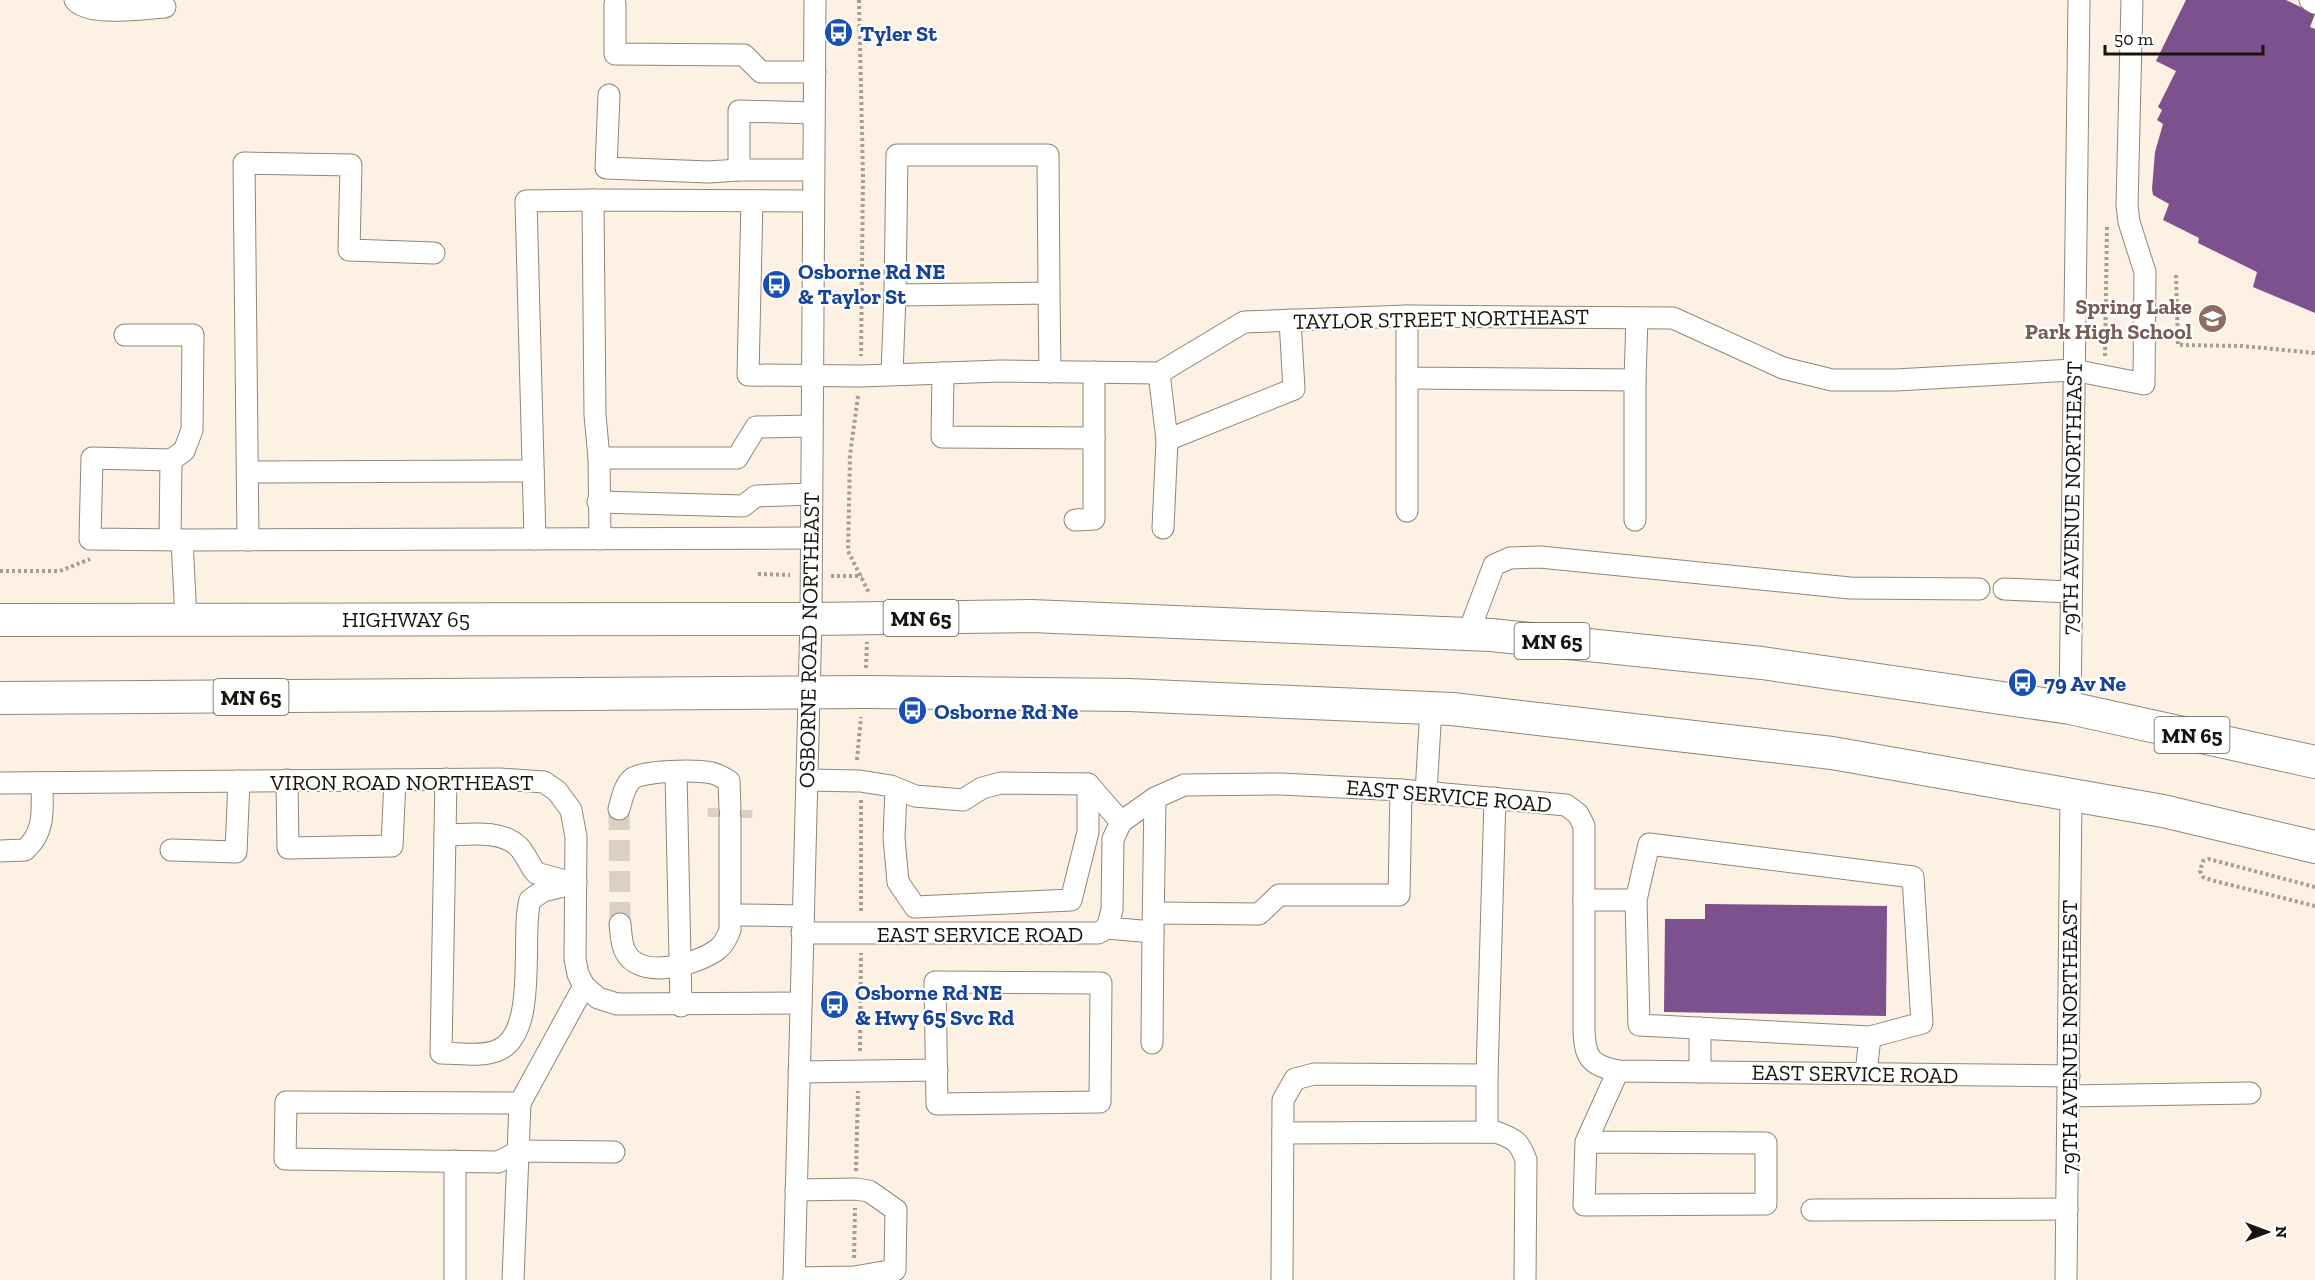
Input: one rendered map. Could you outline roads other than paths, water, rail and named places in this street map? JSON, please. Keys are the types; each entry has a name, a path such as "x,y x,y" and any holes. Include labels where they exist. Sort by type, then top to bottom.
{"highway":[{"name":"MN 65","path":"811,620 1031,616 1468,634 1762,663 2070,708 2315,762"},
{"name":"HIGHWAY 65","path":"0,620 811,620"},
{"name":"MN 65","path":"0,699 809,692 1129,694 1431,708 1821,752 2163,811 2315,847"}],"street":[{"path":"75,0 79,5 91,10 165,7"},
{"name":"OSBORNE ROAD NORTHEAST","path":"794,1279 811,620 815,0"},
{"name":"79TH AVENUE NORTHEAST","path":"2070,708 2079,0"},
{"name":"TAYLOR STREET NORTHEAST","path":"1160,373 1244,322 1407,316 1673,318 1783,368 1832,380 1896,380 2073,370 2144,384 2145,272 2129,222 2127,206 2132,0"},
{"path":"2310,0 2315,3"},
{"path":"615,4 615,54 744,55 761,72 815,72"},
{"path":"609,95 606,168 709,172 813,170"},
{"path":"739,170 739,111 814,113"},
{"path":"892,374 896,294 897,155 1048,155 1050,372"},
{"path":"248,540 244,164 351,165 350,250 434,253"},
{"path":"593,200 595,415 600,458 598,502 600,539"},
{"path":"534,539 526,201 813,201"},
{"path":"752,201 748,375 1160,373 1167,440 1163,528"},
{"path":"896,294 1049,293"},
{"path":"1407,316 1407,511"},
{"path":"1635,520 1637,318"},
{"path":"1167,440 1294,390 1290,320"},
{"path":"126,335 193,335 192,430 184,451 171,460 92,458 90,539 811,538"},
{"path":"1075,520 1094,519 1094,372"},
{"path":"943,373 942,437 1094,438"},
{"path":"1407,378 1635,380"},
{"path":"600,458 737,458 756,427 811,426"},
{"path":"171,460 176,540 186,619"},
{"path":"248,472 533,471"},
{"path":"598,502 743,506 756,496 811,494"},
{"path":"684,539 685,504"},
{"path":"733,538 734,506"},
{"path":"1468,634 1494,564 1510,558 1540,557 1851,588 1979,589"},
{"path":"2004,589 2070,592"},
{"path":"1426,793 1431,708"},
{"path":"676,772 689,963 681,1006"},
{"path":"620,809 625,789 632,780 640,775 676,772 712,773 729,781 730,930 726,941 718,949 689,963 666,968 640,965 624,951 620,924"},
{"path":"446,779 441,1053 495,1051 503,1048 513,1035 525,1005 528,907 532,899 533,869"},
{"name":"VIRON ROAD NORTHEAST","path":"0,783 446,779 544,782 557,791 571,810 576,837 575,959 584,986"},
{"path":"287,780 288,848 392,846 395,780"},
{"path":"807,780 860,781 915,796 963,800 982,788 1002,783 1088,784 1121,822"},
{"path":"171,850 236,852 239,781"},
{"path":"0,851 25,850 37,839 42,822 42,783"},
{"name":"EAST SERVICE ROAD","path":"742,915 803,925 952,934 1098,933 1107,927 1112,910 1113,839 1121,822 1155,798 1184,785 1203,783 1401,790 1566,806 1578,814 1584,826 1585,1050 1593,1062 1618,1071 1866,1073 2069,1086 2250,1093"},
{"path":"896,789 894,838 898,882 915,907 1071,900 1088,832 1088,784"},
{"path":"1107,927 1258,914 1279,895 1399,896 1401,790"},
{"name":"79TH AVENUE NORTHEAST","path":"2066,1280 2071,794"},
{"path":"1152,1043 1155,798"},
{"path":"1487,1132 1495,798"},
{"path":"689,963 711,964 734,948 742,915 730,813"},
{"path":"445,835 498,836 509,840 526,856 533,869 542,877 576,883"},
{"path":"1649,844 1913,877 1922,1023 1870,1037 1700,1028 1639,1025 1636,900 1649,844"},
{"path":"532,899 543,891 576,883"},
{"path":"1584,900 1636,900"},
{"path":"952,934 953,904"},
{"path":"936,982 1101,983 1100,1102 937,1104 937,1070 936,982"},
{"path":"513,1280 520,1151 520,1102 584,986 598,998 617,1004 681,1006 801,1003"},
{"path":"1700,1028 1700,1072"},
{"path":"1866,1073 1870,1037"},
{"path":"799,1072 937,1070"},
{"path":"1586,1142 1766,1143 1766,1204 1584,1205 1586,1142 1618,1071"},
{"path":"1282,1280 1283,1100 1295,1079 1314,1074 1487,1075"},
{"path":"520,1102 286,1102 285,1160 498,1162 520,1151 614,1152"},
{"path":"1283,1133 1487,1132 1512,1138 1521,1145 1526,1161 1525,1280"},
{"path":"455,1161 455,1280"},
{"path":"794,1279 854,1277 896,1270 896,1210 870,1191 856,1189 796,1190"},
{"path":"1812,1210 2067,1209"}],"tunnel":[{"path":"718,808 718,817"},
{"path":"619,809 620,924"},
{"path":"742,810 742,818"}],"place":[{"name":"Tyler St","path":"839,33"},
{"name":"Osborne Rd NE & Taylor St","path":"777,284"},
{"name":"Spring Lake Park High School","path":"2213,319"},
{"name":"79 Av Ne","path":"2023,683"},
{"name":"Osborne Rd Ne","path":"913,711"},
{"name":"Osborne Rd NE & Hwy 65 Svc Rd","path":"834,1005"}]}
